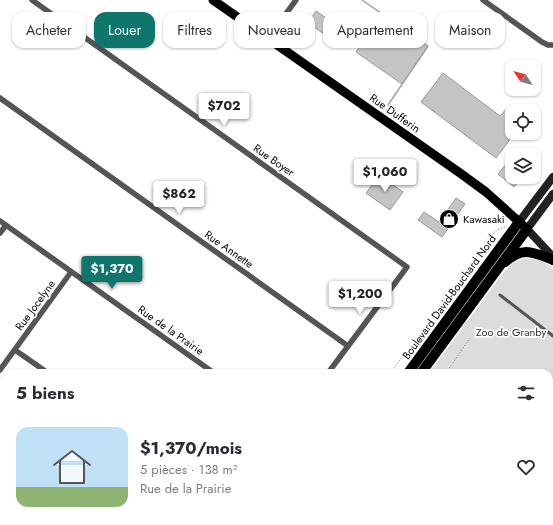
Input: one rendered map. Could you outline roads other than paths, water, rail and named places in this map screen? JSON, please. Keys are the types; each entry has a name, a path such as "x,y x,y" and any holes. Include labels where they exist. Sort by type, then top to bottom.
{"highway":[{"name":"Boulevard David-Bouchard Nord","path":"424,369 497,269 523,225"},
{"name":"Boulevard David-Bouchard Nord","path":"412,369 523,225"},
{"path":"497,269 509,258 522,252 532,252 553,259"}],"main road":[{"name":"Rue Dufferin","path":"213,0 234,15"},
{"name":"Rue Dufferin","path":"282,48 486,192 523,225"}],"street":[{"name":"Rue Boyer","path":"32,0 407,267 348,346"},
{"path":"287,12 296,0"},
{"path":"483,0 542,42 548,45 553,45"},
{"name":"Rue Annette","path":"0,98 348,346"},
{"name":"Boulevard David-Bouchard Nord","path":"523,225 553,177"},
{"name":"Boulevard David-Bouchard Nord","path":"523,225 553,194"},
{"name":"Rue de la Prairie","path":"0,221 208,369"},
{"path":"0,233 6,225"},
{"name":"Rue Dufferin","path":"523,225 553,259"},
{"name":"Rue Jocelyne","path":"1,369 71,272"},
{"path":"331,369 348,346"},
{"path":"15,350 42,369"}],"lane":[{"path":"500,295 553,336"}],"waterway":[{"path":"362,0 428,46 388,105"}],"place":[{"name":"Kawasaki","path":"449,219"}],"park label":[{"name":"Zoo de Granby","path":"511,332"}]}
